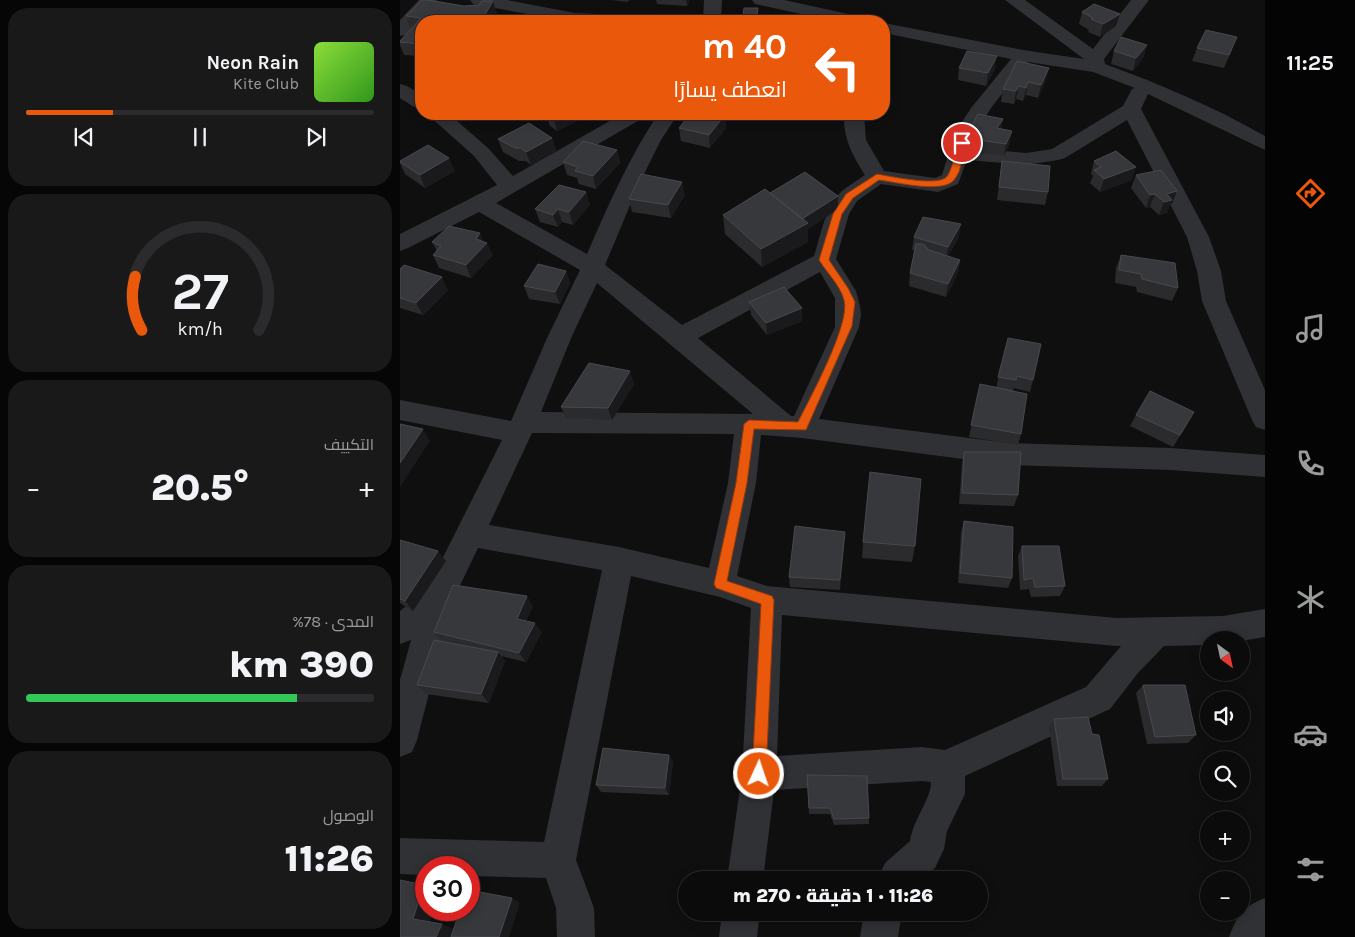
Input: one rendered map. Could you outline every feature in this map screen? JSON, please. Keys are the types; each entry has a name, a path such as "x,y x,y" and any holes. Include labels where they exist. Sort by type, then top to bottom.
{"street":[{"path":"400,31 428,0"},
{"path":"479,0 541,15"},
{"path":"712,15 713,0"},
{"path":"761,0 829,15"},
{"path":"1014,0 1096,63 1237,128 1265,144"},
{"path":"1096,63 1140,0"},
{"path":"801,15 849,2"},
{"path":"890,33 1023,56 1096,63"},
{"path":"680,337 824,260 838,214 849,196 877,177 938,185 950,179 965,133 978,112 1023,56"},
{"path":"958,153 1026,159 1058,154 1131,109 1142,84"},
{"path":"400,90 415,99"},
{"path":"1131,109 1198,237 1209,271 1214,301 1265,420"},
{"path":"443,120 481,152 510,186"},
{"path":"400,243 480,203 622,120"},
{"path":"400,740 438,599 521,428 628,184 651,140 664,120"},
{"path":"854,120 853,130 857,147 877,177"},
{"path":"480,203 593,267 793,426"},
{"path":"793,426 847,326 850,302 845,291 824,260"},
{"path":"400,410 521,428 749,424 793,426 1009,454 1171,459 1265,466"},
{"path":"720,584 742,483 749,424"},
{"path":"471,534 619,560 720,584 767,600 1116,632 1223,630 1265,623"},
{"path":"576,937 575,908 558,860 619,560"},
{"path":"400,630 438,599"},
{"path":"747,871 759,774 767,600"},
{"path":"759,774 922,764 946,767 1098,698 1126,662 1156,632"},
{"path":"901,871 925,852 930,828 948,795 950,784 946,767"},
{"path":"400,856 558,860"},
{"path":"1248,937 1260,920 1265,917"},
{"path":"738,937 741,921"},
{"path":"879,937 882,921"}],"building":[{"path":"422,0 464,6 479,5 482,1 493,1 485,15 406,16"},
{"path":"1094,4 1120,14 1103,24 1091,19 1093,18 1082,12"},
{"path":"744,8 758,8 757,15 743,15"},
{"path":"415,25 415,43 400,41"},
{"path":"1206,30 1237,37 1229,55 1197,48"},
{"path":"1121,37 1147,45 1136,58 1114,51"},
{"path":"967,51 997,56 988,73 959,68"},
{"path":"1017,61 1049,68 1041,85 1028,82 1026,88 1019,86 1016,91 1003,89"},
{"path":"978,114 1003,119 997,128 1012,131 1006,144 965,138"},
{"path":"685,120 721,120 709,135 679,128"},
{"path":"529,123 552,138 526,152 521,148 515,148 498,139"},
{"path":"583,141 617,150 593,176 575,171 578,167 563,162"},
{"path":"428,145 449,158 420,175 400,162 400,161"},
{"path":"1116,151 1136,167 1104,179 1094,170 1101,167 1094,161"},
{"path":"1002,161 1050,166 1048,192 999,187"},
{"path":"1161,170 1177,191 1167,194 1172,200 1164,202 1155,194 1150,195 1136,175"},
{"path":"805,172 838,196 802,219 770,193"},
{"path":"641,174 682,182 668,205 629,199"},
{"path":"559,185 586,192 569,212 558,209 553,215 535,209"},
{"path":"765,189 808,223 761,249 723,215"},
{"path":"923,217 961,224 948,247 914,237"},
{"path":"449,226 480,233 476,239 487,243 466,265 433,255 441,246 432,242"},
{"path":"916,244 923,244 929,250 960,260 948,284 910,273"},
{"path":"1121,255 1175,263 1178,288 1142,279 1141,274 1119,270"},
{"path":"538,264 566,271 555,292 524,286"},
{"path":"404,265 442,277 416,303 400,298 400,269"},
{"path":"784,287 802,308 766,323 749,302"},
{"path":"1008,338 1041,344 1033,380 1017,376 1016,380 998,377"},
{"path":"589,363 630,371 608,408 561,407"},
{"path":"980,384 1027,394 1021,434 971,425"},
{"path":"1150,391 1194,412 1180,435 1136,415"},
{"path":"400,424 423,429 400,463"},
{"path":"964,452 1021,452 1018,495 962,493"},
{"path":"870,472 921,479 915,546 863,542"},
{"path":"964,521 1013,527 1012,578 960,573"},
{"path":"795,526 845,532 840,580 789,577"},
{"path":"400,540 438,551 405,601 400,599"},
{"path":"1022,546 1059,546 1065,586 1035,587 1033,578 1024,580"},
{"path":"453,585 527,596 517,619 535,623 519,653 434,632"},
{"path":"434,640 498,652 481,694 417,685"},
{"path":"1143,685 1185,685 1196,735 1155,737"},
{"path":"1088,717 1092,734 1099,735 1108,779 1063,779 1054,719"},
{"path":"603,748 669,755 665,788 596,785"},
{"path":"807,775 867,776 869,818 834,819 830,808 809,808"},
{"path":"400,880 415,883 415,913 413,919 415,921 442,924 436,937 400,937"},
{"path":"480,892 512,898 499,937 451,937 456,921 480,921"}],"route":[{"path":"759,774 767,600 720,584 742,483 749,424 802,427 847,326 850,302 845,291 824,260 838,214 849,196 877,177 938,185 945,182 954,173 962,143"}]}
